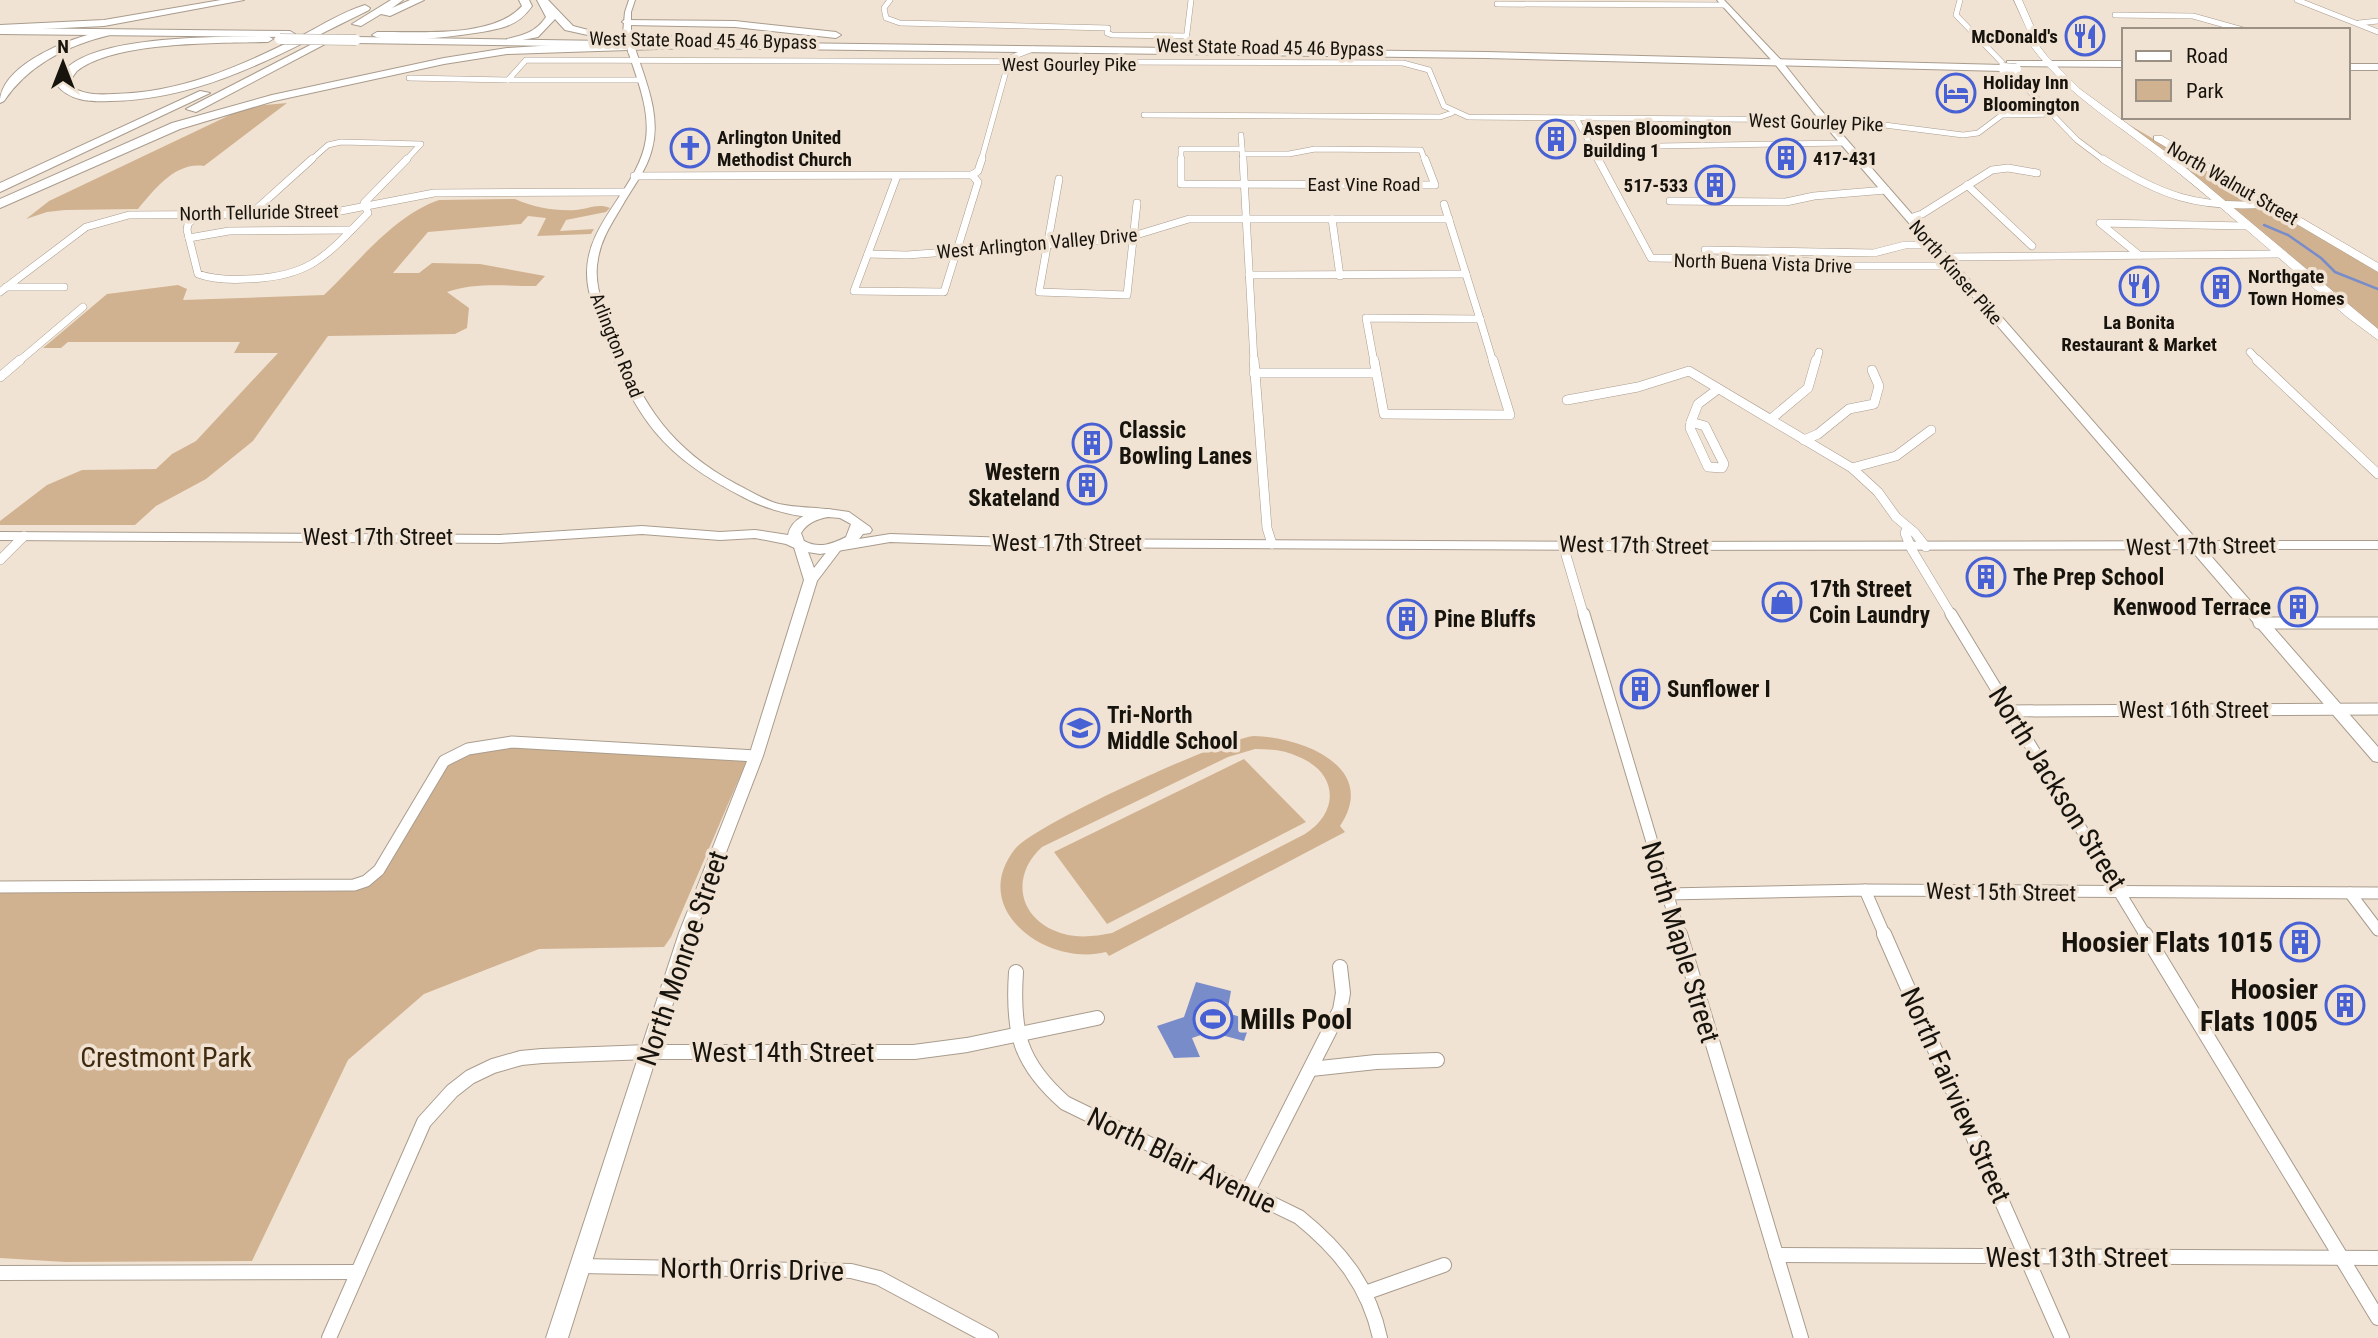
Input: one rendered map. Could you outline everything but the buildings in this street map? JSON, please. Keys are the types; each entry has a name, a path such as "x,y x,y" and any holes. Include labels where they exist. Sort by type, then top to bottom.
{"highway":[{"path":"0,32 123,21 239,0"},
{"path":"0,188 219,86 379,0"},
{"path":"271,70 398,0"},
{"path":"0,202 419,0"},
{"path":"0,32 86,37 279,38 449,33 486,28 519,16 527,8 524,0"},
{"path":"495,42 530,37 550,19 542,0"},
{"path":"542,0 565,25 580,33 668,39"},
{"path":"279,38 181,41 132,48 78,66 66,75 62,84 71,92 107,98 145,96 195,86 232,73 365,8"},
{"path":"627,28 735,24 942,43"},
{"path":"0,32 115,32 279,38"},
{"path":"0,99 6,86 20,74 86,37 115,32"},
{"name":"West State Road 45 46 Bypass","path":"366,37 1396,49 2122,67"},
{"name":"West State Road 45 46 Bypass","path":"366,37 495,42 1775,60"},
{"path":"0,202 160,133 223,110 272,97 444,61 507,51 563,47 714,45"},
{"path":"1081,50 1102,45"},
{"path":"1377,54 1396,49"},
{"path":"2350,67 2378,67"}],"main road":[{"name":"North Walnut Street","path":"2018,0 2033,34 2043,39 2056,67"},
{"name":"North Walnut Street","path":"2033,34 2029,38 2056,67 2122,116"},
{"path":"2056,67 2095,107 2125,125 2171,161 2378,336"},
{"name":"North Walnut Street","path":"2127,119 2378,268"},
{"name":"West 17th Street","path":"0,536 500,539 622,530 720,536 755,534 799,525 812,517 828,513 848,516 867,531 890,538"},
{"path":"798,543 794,533 799,525"},
{"path":"838,547 855,536 857,525"},
{"name":"West 17th Street","path":"755,534 798,543 815,550 890,538 985,542 1272,544 1918,547 2378,545"}],"street":[{"name":"Arlington Road","path":"632,0 627,28 645,94 651,136 646,155 597,244 591,281 598,306 632,388 654,427 689,460 727,484 781,508 828,513"},
{"path":"890,0 886,4 884,15 895,23 1108,28 1109,34 1186,38 1204,46"},
{"path":"1186,38 1191,0"},
{"path":"1960,0 1956,15 2084,147 2123,171 2182,200 2268,204"},
{"path":"2297,0 2378,32"},
{"path":"1497,4 1722,2"},
{"name":"North Kinser Pike","path":"1722,2 2378,757"},
{"path":"2115,15 2193,16 2236,28"},
{"path":"2356,23 2378,21"},
{"path":"1171,46 1186,38"},
{"path":"999,49 1010,60"},
{"path":"634,176 972,175 978,171 1010,60 1033,49"},
{"name":"West Gourley Pike","path":"508,80 526,60 1403,63 1429,70 1441,105 1452,113 1479,117 1872,121 1963,135 1980,132 1996,118 2007,114 2054,114"},
{"path":"409,78 641,80"},
{"path":"1144,115 1440,117 1452,113"},
{"name":"North Buena Vista Drive","path":"1576,118 1651,258 1792,260 1848,266 1948,262"},
{"path":"1241,135 1253,313 1254,373 1267,528 1272,544"},
{"path":"199,214 188,224 198,274 215,279 271,279 307,270 368,213 363,203 421,144 333,143 251,214"},
{"path":"1660,146 1846,143"},
{"path":"1242,151 1181,149 1181,184 1245,184"},
{"name":"East Vine Road","path":"1242,151 1289,154 1315,149 1421,150 1435,185 1245,184"},
{"path":"1910,218 1997,168 2037,173"},
{"path":"897,176 854,291 944,292 978,182 972,175"},
{"path":"1059,179 1039,292 1127,295 1137,203"},
{"path":"1967,185 2032,246"},
{"path":"1670,201 1786,202 1814,196 1886,190"},
{"name":"North Telluride Street","path":"2,289 86,227 129,215 325,214 434,193 624,192"},
{"path":"1444,204 1449,219 1510,415 1384,414 1366,318 1480,319"},
{"name":"West Arlington Valley Drive","path":"868,254 907,255 1134,237 1189,219 1449,219"},
{"path":"1332,219 1340,276"},
{"path":"2139,255 2100,223 2245,226"},
{"path":"190,238 229,232 351,230"},
{"path":"1704,250 1874,253 1905,244 1934,244"},
{"path":"1948,262 2139,255 2279,254"},
{"path":"1249,275 1466,274"},
{"path":"2,289 64,286"},
{"path":"0,377 83,307"},
{"path":"1771,419 1808,388 1819,352"},
{"path":"2249,352 2266,371 2378,474"},
{"path":"1804,440 1818,434 1849,409 1874,404 1879,386 1872,370"},
{"path":"1567,400 1638,387 1689,371 1852,468 1878,492 1907,529 1915,533 1918,547"},
{"path":"1254,373 1375,373"},
{"path":"1690,422 1705,426 1724,464 1722,468 1708,467 1690,431 1690,422 1696,404 1718,388"},
{"path":"1852,468 1896,456 1931,430"},
{"name":"Arlington Road","path":"781,508 799,525"},
{"path":"1907,529 1905,533 1918,547"},
{"path":"0,560 24,536"},
{"path":"798,543 811,580"},
{"name":"North Maple Street","path":"1563,545 1801,1338"},
{"name":"North Monroe Street","path":"557,1338 687,933 756,756 811,580 838,547"},
{"name":"North Jackson Street","path":"1918,547 2009,711 2123,894 2378,1318"},
{"path":"2259,623 2378,624"},
{"name":"West 16th Street","path":"2009,711 2378,709"},
{"path":"0,887 354,886 366,881 389,856 444,761 459,750 512,742 756,756"},
{"name":"West 15th Street","path":"1667,894 1865,890 2123,894 2378,893"},
{"name":"North Fairview Street","path":"1865,890 2062,1338"},
{"path":"2350,893 2378,930"},
{"path":"1247,1193 1340,1010 1343,993 1340,967"},
{"name":"North Blair Avenue","path":"1016,972 1015,1033 1031,1070 1065,1103 1299,1217 1315,1229 1343,1256 1365,1293 1374,1313 1380,1338"},
{"name":"West 14th Street","path":"329,1338 425,1122 442,1100 470,1077 521,1058 648,1052 914,1052 967,1045 1097,1018"},
{"path":"1311,1069 1376,1062 1437,1060"},
{"name":"West 13th Street","path":"1776,1255 2378,1258"},
{"path":"1365,1293 1444,1265"},
{"name":"North Orris Drive","path":"580,1266 851,1271 878,1278 991,1338"},
{"path":"0,1273 358,1272"}],"green space":[{"path":"287,103 204,166 184,168 166,178 138,209 65,210 26,219 49,201 232,114 254,106"},
{"path":"2116,117 2378,271 2378,330"},
{"path":"515,199 553,209 576,210 601,206 610,208 606,212 566,220 560,231 594,229 591,234 537,236 546,218 528,216 521,224 428,232 393,273 419,273 432,263 480,264 545,276 536,286 479,286 447,292 469,308 467,328 455,334 328,336 253,441 206,479 156,506 135,525 0,525 0,521 47,485 82,470 156,469 172,454 196,441 278,353 234,353 240,342 68,342 61,348 43,348 107,294 178,285 187,289 183,300 324,295 377,241 422,207 439,200"},
{"path":"1254,736 1273,738 1312,749 1329,759 1342,771 1350,787 1350,805 1340,826 1345,832 1109,956 1106,952 1083,954 1061,951 1039,942 1021,929 1007,912 1001,893 1003,872 1015,849 1029,837 1090,803 1235,741","holes":["1255,749 1283,751 1299,757 1312,764 1327,783 1329,804 1324,815 1305,834 1112,933 1067,935 1041,923 1032,914 1023,892 1023,880 1026,869 1042,847 1228,757"]},
{"name":"Crestmont Park","path":"491,744 747,760 671,937 664,947 539,949 424,994 348,1060 252,1261 65,1262 0,1258 0,892 346,891 370,882 390,863 446,763"},
{"path":"1244,759 1306,822 1107,924 1054,852"}],"water":[{"name":"Mills Pool","path":"1196,982 1231,991 1227,1013 1251,1020 1244,1041 1210,1032 1192,1038 1200,1057 1174,1058 1157,1026 1184,1017"}],"waterway":[{"path":"2264,225 2288,235 2321,258 2335,272 2378,289"}],"place":[{"name":"McDonald's","path":"2085,36"},
{"name":"Holiday Inn Bloomington","path":"1956,93"},
{"name":"Aspen Bloomington Building 1","path":"1556,139"},
{"name":"Arlington United Methodist Church","path":"690,148"},
{"name":"417-431","path":"1786,158"},
{"name":"517-533","path":"1715,185"},
{"name":"La Bonita Restaurant & Market","path":"2139,286"},
{"name":"Northgate Town Homes","path":"2221,287"},
{"name":"Classic Bowling Lanes","path":"1092,443"},
{"name":"Western Skateland","path":"1087,485"},
{"name":"The Prep School","path":"1986,577"},
{"name":"17th Street Coin Laundry","path":"1782,602"},
{"name":"Kenwood Terrace","path":"2298,607"},
{"name":"Pine Bluffs","path":"1407,619"},
{"name":"Sunflower I","path":"1640,689"},
{"name":"Tri-North Middle School","path":"1080,728"},
{"name":"Hoosier Flats 1015","path":"2300,942"},
{"name":"Hoosier Flats 1005","path":"2345,1005"},
{"name":"Mills Pool","path":"1213,1019"}]}
